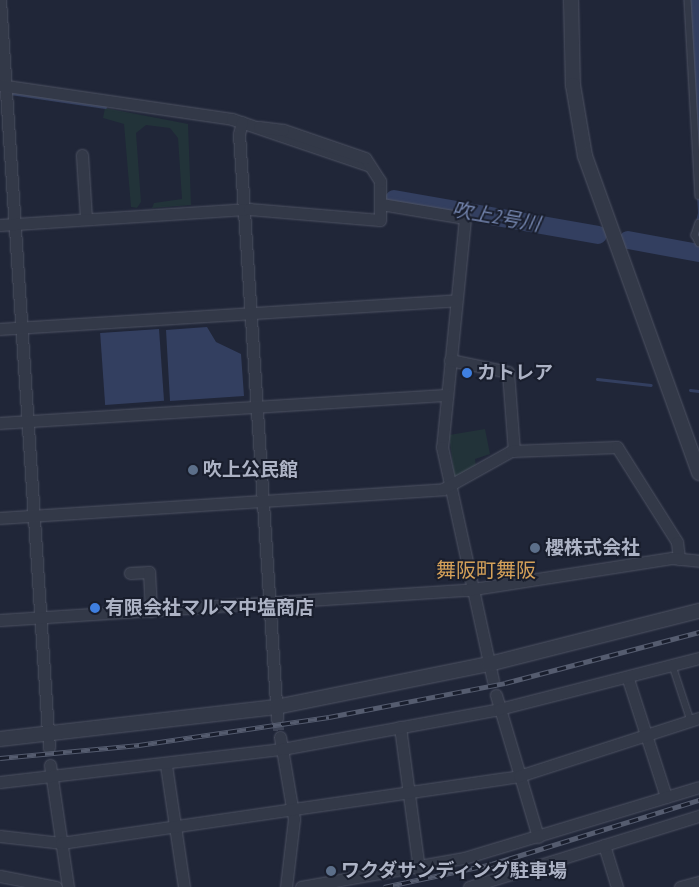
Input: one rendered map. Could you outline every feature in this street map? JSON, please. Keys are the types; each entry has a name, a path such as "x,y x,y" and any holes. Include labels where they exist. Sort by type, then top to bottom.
{"street":[{"path":"0,0 3,85 48,741"},
{"path":"572,0 573,85 585,156 699,472"},
{"path":"0,225 244,209 380,220 381,204 380,181 372,166 294,143 260,127 242,122 3,85"},
{"path":"242,122 239,134 276,713"},
{"path":"82,155 86,219"},
{"path":"381,204 465,218 442,447 493,680"},
{"path":"0,328 456,300"},
{"path":"450,360 508,372 514,450"},
{"path":"0,423 447,395"},
{"path":"0,518 450,487 514,450 617,448 677,542 679,559"},
{"path":"0,620 472,589 679,559 699,561"},
{"path":"130,573 149,572 151,611"},
{"path":"0,738 48,741 276,713 489,664 699,610"},
{"path":"0,782 51,779 282,749 499,709 628,679 699,658"},
{"path":"628,679 666,797"},
{"path":"496,696 538,837"},
{"path":"0,836 61,843 519,776 695,720"},
{"path":"400,727 419,869"},
{"path":"280,737 293,810 286,887"},
{"path":"50,765 68,887"},
{"path":"166,765 184,887"},
{"path":"301,887 419,869 538,837 699,787"},
{"path":"469,887 699,816"},
{"path":"604,844 617,887"},
{"path":"0,876 56,887"},
{"path":"680,887 699,882"}],"lane":[{"path":"688,0 699,196"},
{"path":"699,223 695,235 699,243"},
{"path":"673,666 695,720"}],"shaded area":[{"path":"105,108 188,124 191,205 152,208 154,203 182,199 178,138 170,128 146,125 136,133 141,202 137,208 131,207 124,124 103,118"},
{"path":"415,195 583,225 586,228 414,200"},
{"path":"485,429 490,454 475,459 476,468 455,481 449,435"}],"water":[{"path":"686,0 699,0 699,245 693,235 698,213"},
{"path":"207,327 216,342 241,354 244,396 170,401 166,330"},
{"path":"159,329 164,401 105,405 100,333"}],"waterway":[{"path":"10,93 105,107"},
{"name":"吹上2号川","path":"394,199 598,235"},
{"name":"吹上2号川","path":"628,240 699,253"},
{"path":"597,379 651,385"},
{"path":"690,390 699,391"}],"tunnel":[{"path":"277,719 280,737"}],"railway":[{"path":"0,758 139,745 329,717 505,683 699,632"},
{"path":"384,887 492,864 699,800"}],"place":[{"name":"カトレア","path":"467,373"},
{"name":"吹上公民館","path":"193,470"},
{"name":"櫻株式会社","path":"535,548"},
{"name":"有限会社マルマ中塩商店","path":"95,608"},
{"name":"ワクダサンディング駐車場","path":"331,871"}],"district":[{"name":"舞阪町舞阪","path":"486,570"}]}
